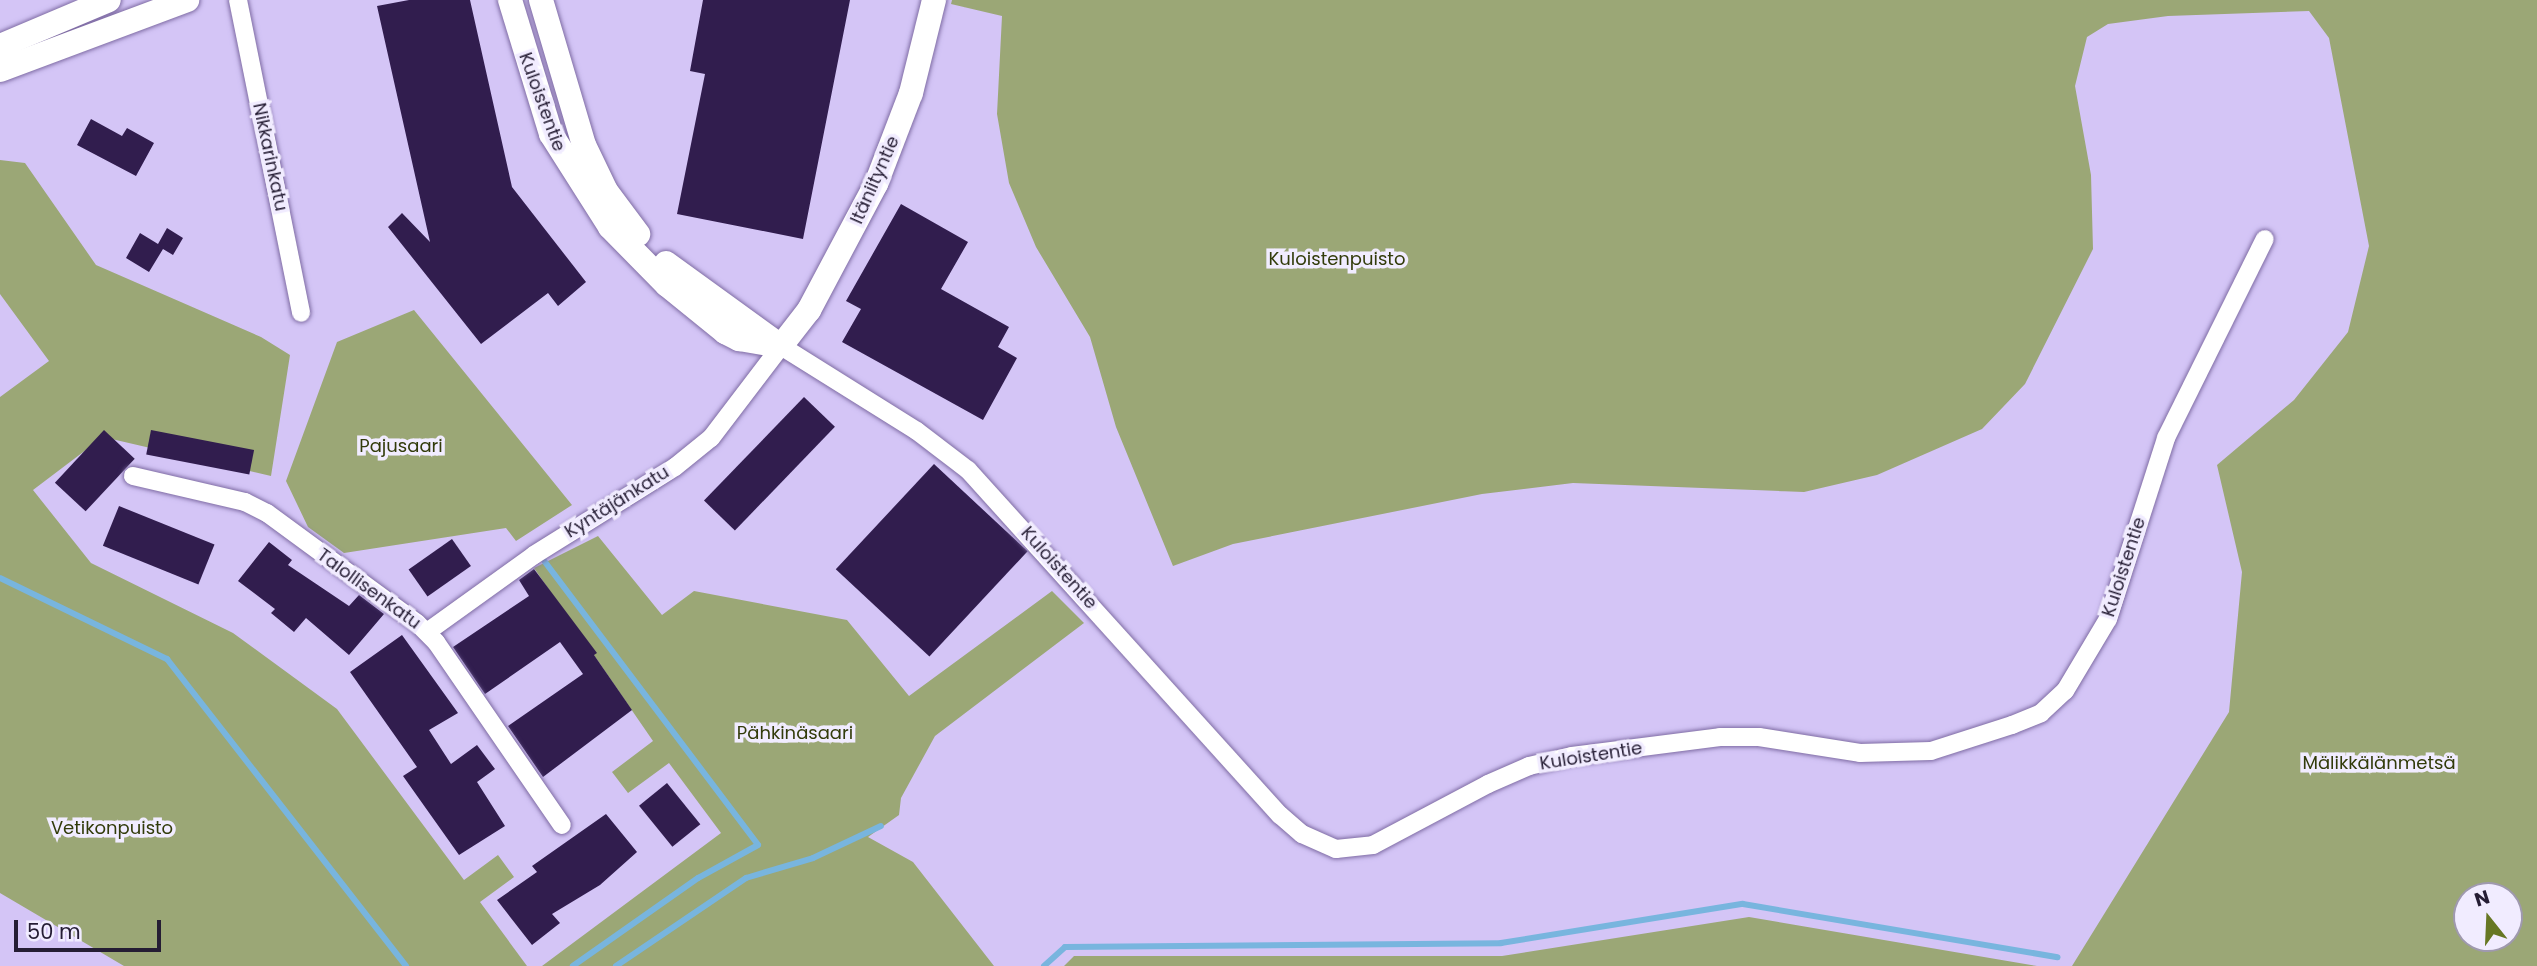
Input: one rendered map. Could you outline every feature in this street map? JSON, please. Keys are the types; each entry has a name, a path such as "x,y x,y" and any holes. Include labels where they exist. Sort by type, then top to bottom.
{"street":[{"path":"0,46 109,0"},
{"path":"0,70 187,0"},
{"name":"Nikkarinkatu","path":"238,0 301,313"},
{"name":"Kuloistentie","path":"510,0 551,134 610,227 667,285 725,332 738,339 781,346"},
{"name":"Kuloistentie","path":"541,0 576,126 619,212 678,274 781,346 917,431 968,470 1280,816 1302,834 1336,849 1373,845 1499,779 1572,756 1720,737 1759,737 1860,753 1931,751 2040,713 2065,691 2108,619 2165,438 2265,239"},
{"name":"Itäniityntie","path":"781,346 820,291 880,175 911,93 934,0"},
{"name":"Kyntäjänkatu","path":"428,632 534,555 644,488 711,438 781,346"},
{"name":"Talollisenkatu","path":"133,476 245,502 267,513 428,632 562,825"}],"green space":[{"path":"952,0 2537,0 2537,966 2072,966 2229,712 2242,572 2217,465 2294,400 2348,332 2369,246 2329,38 2309,11 2168,16 2108,24 2087,37 2075,86 2091,175 2093,249 2025,384 1982,429 1877,475 1804,492 1573,483 1482,494 1233,544 1173,566 1116,427 1090,337 1036,247 1009,183 997,114 1002,16 951,4"},
{"name":"Vetikonpuisto","path":"0,160 25,163 96,265 261,337 290,355 271,476 103,437 33,490 91,563 233,633 337,709 464,880 498,855 514,877 480,902 527,966 124,966 0,893 0,397 49,361 0,294"},
{"name":"Pajusaari","path":"414,310 572,505 516,541 506,528 344,553 308,527 286,481 337,342"},
{"name":"Pähkinäsaari","path":"598,536 662,615 694,591 847,620 909,696 1052,591 1084,623 935,736 901,798 899,815 868,837 913,862 994,966 542,966 721,833 669,763 628,793 612,772 653,741 534,568"},
{"path":"1749,917 2037,966 1064,966 1074,956 1502,956"}],"building":[{"path":"409,0 470,0 512,187 586,282 558,306 548,293 481,344 388,227 402,213 430,242 377,6"},
{"path":"703,0 850,0 803,239 677,214 705,74 690,71"},
{"path":"91,119 122,136 127,128 154,143 136,176 77,145"},
{"path":"901,204 968,242 941,289 1009,327 998,347 1017,358 983,420 842,342 861,309 846,301"},
{"path":"167,228 183,238 173,255 163,249 149,272 126,258 140,233 158,244"},
{"path":"804,397 835,427 735,530 704,501"},
{"path":"104,430 135,459 86,511 55,483"},
{"path":"151,430 254,450 249,475 146,455"},
{"path":"934,464 1028,551 929,657 836,569"},
{"path":"119,506 214,545 198,584 103,546"},
{"path":"452,539 471,566 428,596 409,569"},
{"path":"269,542 292,560 288,565 349,606 359,595 384,614 349,655 306,618 294,632 271,613 275,609 238,581"},
{"path":"534,569 597,653 594,655 632,710 543,777 508,726 583,674 560,642 485,694 453,647 529,596 519,580"},
{"path":"402,635 458,713 429,730 451,764 477,745 495,769 477,782 505,826 459,855 403,776 417,767 350,672"},
{"path":"667,783 700,824 672,847 639,806"},
{"path":"606,814 637,852 600,885 552,914 560,923 532,945 497,900 537,872 532,866"}],"waterway":[{"path":"545,562 758,845 698,878 573,966"},
{"path":"0,578 167,659 406,966"},
{"path":"616,966 746,878 813,858 881,826"},
{"path":"1044,966 1065,947 1501,943 1743,904 2058,957"}],"park label":[{"name":"Kuloistenpuisto","path":"1337,259"},
{"name":"Mälikkälänmetsä","path":"2379,763"}]}
